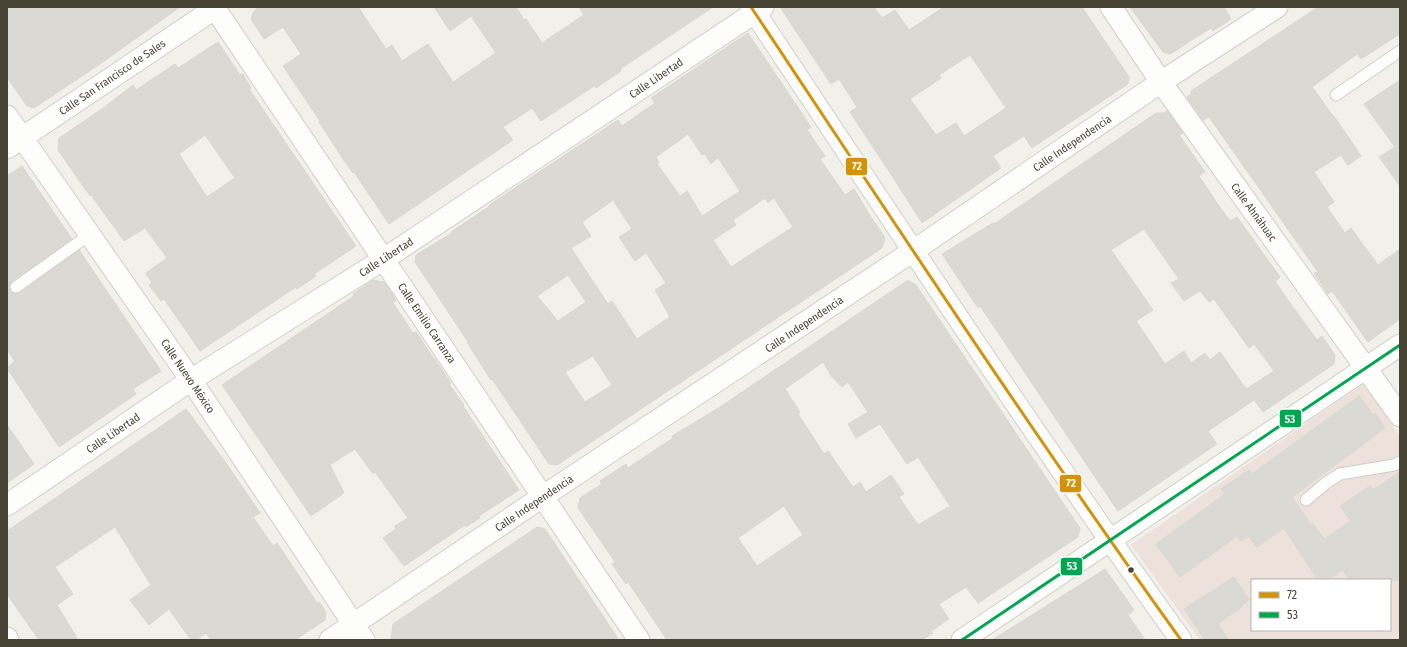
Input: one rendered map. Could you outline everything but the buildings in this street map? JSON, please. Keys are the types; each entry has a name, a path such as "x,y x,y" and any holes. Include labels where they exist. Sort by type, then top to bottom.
{"street":[{"name":"Calle San Francisco de Sales","path":"14,143 215,7"},
{"name":"Calle Emilio Carranza","path":"215,7 639,640"},
{"name":"Calle Ahnáhuac","path":"1111,7 1161,82 1400,416"},
{"name":"Calle Independencia","path":"330,640 359,632 542,497 913,251 1161,82 1277,7"},
{"name":"Calle Libertad","path":"7,505 191,380 384,259 756,9"},
{"path":"756,9 913,251 1110,541 1181,640"},
{"name":"Calle Nuevo México","path":"7,116 14,143 89,235 191,380 359,632"},
{"path":"962,640 1400,345"}],"lane":[{"path":"1336,95 1400,51"},
{"path":"16,287 89,235"},
{"path":"1306,500 1326,483 1340,474 1394,465 1400,462"}],"shaded area":[{"path":"1363,384 1400,436 1400,640 1200,640 1131,545"}],"transit line":[{"name":"72","path":"751,7 1017,405 1181,640"},
{"name":"53","path":"962,640 1400,345"}]}
